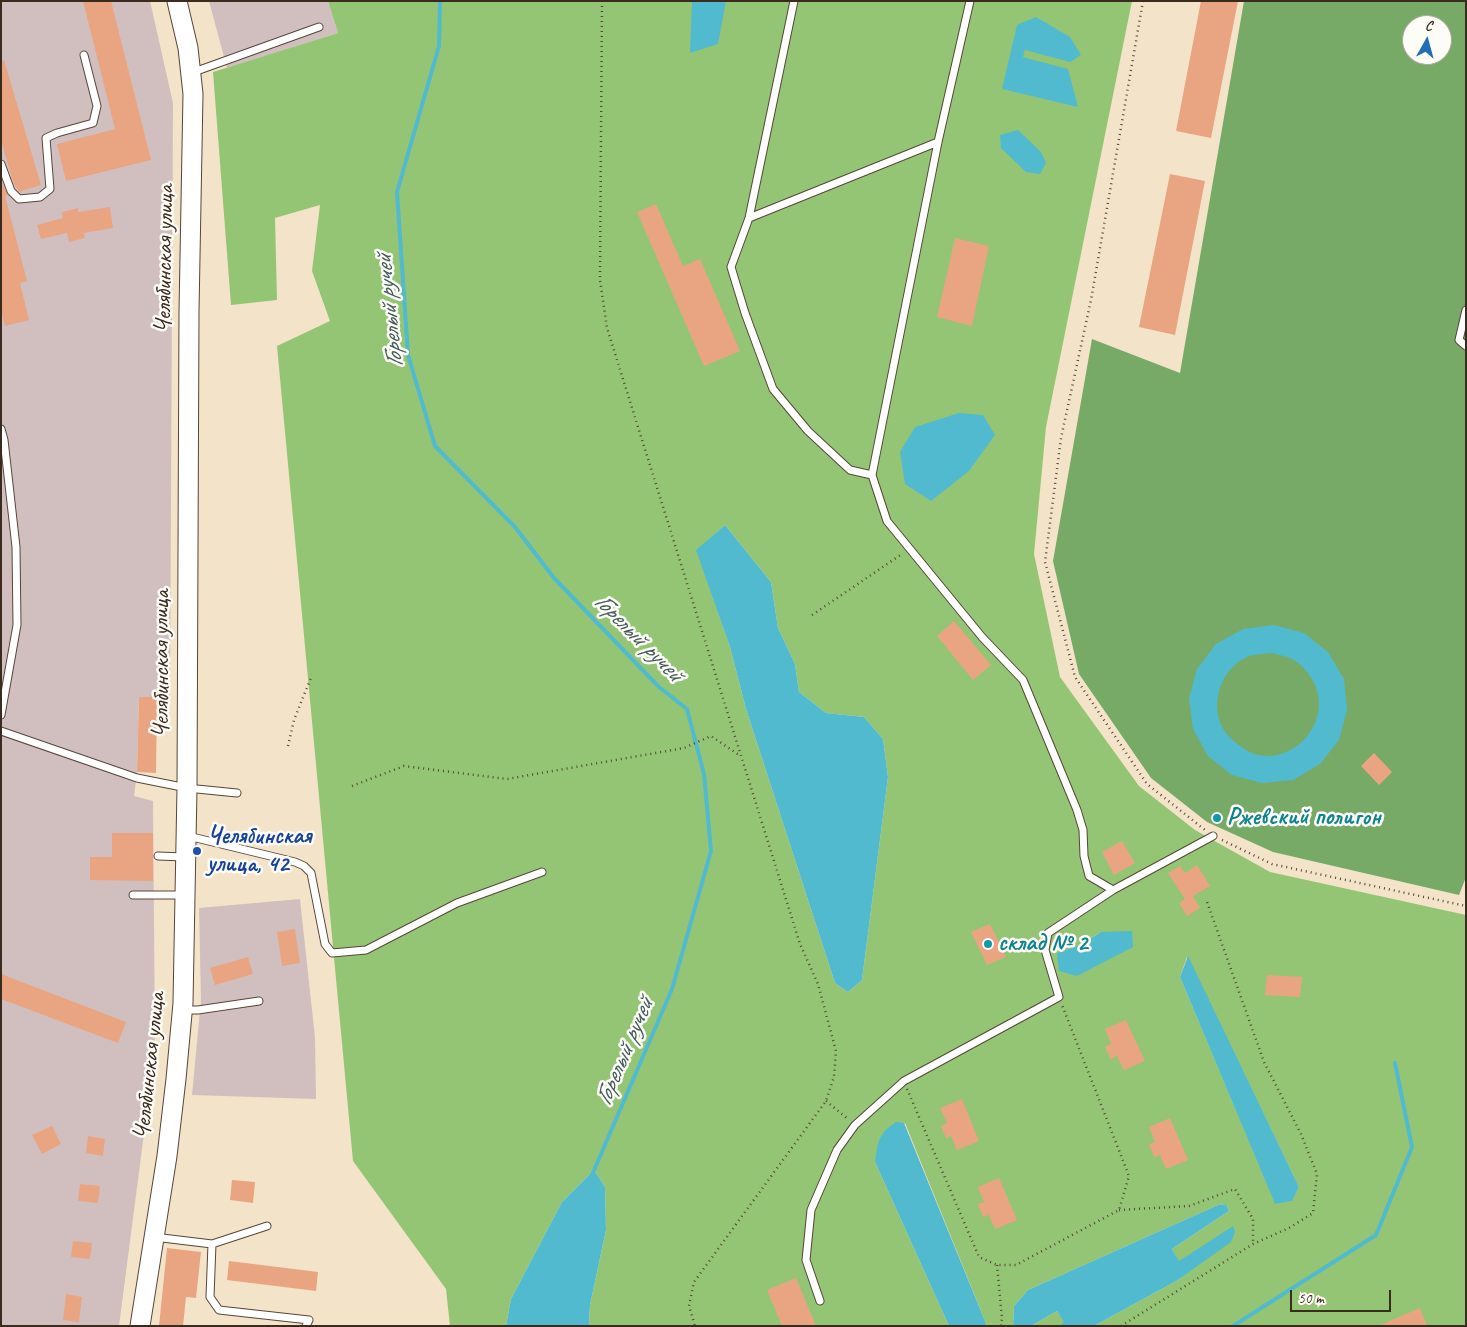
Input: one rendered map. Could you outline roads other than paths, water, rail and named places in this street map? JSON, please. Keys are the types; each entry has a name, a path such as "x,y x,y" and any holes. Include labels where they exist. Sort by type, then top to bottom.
{"street":[{"name":"Челябинская улица","path":"140,1326 174,1098 182,1010 187,788 188,321 193,94 188,48 177,1"}],"lane":[{"path":"794,1 749,218 731,267 745,313 773,389 808,431 850,470 872,475"},
{"path":"970,1 938,142 872,475 887,520 982,637 1023,680 1078,810 1083,830 1084,856 1089,876 1113,890"},
{"path":"191,73 319,27"},
{"path":"1,164 11,191 19,199 40,197 50,189 46,138 93,123 97,106 84,55"},
{"path":"749,218 938,142"},
{"path":"1466,310 1459,340 1466,346"},
{"path":"1,428 16,547 17,625 1,715"},
{"path":"1,731 136,778 187,788 237,793"},
{"path":"186,835 296,862 304,866 311,872 325,944 332,953 366,950 458,903 542,872"},
{"path":"820,1301 806,1260 811,1210 837,1150 855,1125 904,1081 1059,997 1045,950 1048,933 1113,890 1213,836"},
{"path":"158,856 185,857"},
{"path":"132,895 185,895"},
{"path":"182,1010 198,1010 259,1001"},
{"path":"154,1236 212,1244 267,1226"},
{"path":"212,1244 210,1296 219,1310 309,1320 306,1326"}],"water":[{"path":"692,1 726,1 718,44 690,53"},
{"path":"1036,17 1070,37 1081,55 1070,62 1025,50 1023,57 1068,69 1078,107 1002,89 1017,25"},
{"path":"1018,130 1041,152 1046,163 1040,174 1026,172 1001,148 1000,135"},
{"path":"959,413 983,415 995,435 969,471 931,501 905,484 900,452 915,427"},
{"path":"725,525 771,582 778,628 795,664 799,692 826,713 864,717 883,739 888,777 862,980 848,992 835,983 746,709 730,647 696,550"},
{"path":"1274,625 1304,633 1328,652 1344,679 1347,710 1339,740 1320,764 1293,780 1262,783 1232,775 1208,756 1193,729 1189,698 1197,669 1216,644 1243,629","holes":["1272,653 1288,657 1302,667 1312,679 1318,697 1318,714 1312,730 1301,742 1287,752 1272,756 1256,754 1240,746 1230,738 1220,723 1217,709 1223,680 1235,664 1253,655"]},
{"path":"1132,931 1133,947 1077,976 1059,971 1057,953 1080,945 1101,932"},
{"path":"1188,956 1299,1187 1292,1201 1275,1204 1180,977"},
{"path":"896,1122 904,1123 987,1326 949,1326 875,1162 882,1134"},
{"path":"594,1170 605,1187 606,1230 590,1305 589,1326 506,1326 511,1299 562,1202"},
{"path":"1226,1204 1229,1211 1172,1249 1179,1261 1233,1226 1235,1232 1231,1242 1178,1280 1094,1326 1059,1326 1064,1322 1057,1311 1031,1326 1013,1326 1014,1306 1028,1290 1218,1205"}],"waterway":[{"name":"Горелый ручей","path":"440,1 439,46 397,192 408,355 435,446 515,527 554,578 659,687 687,709 704,774 711,851 672,989 592,1175"},
{"path":"1233,1326 1376,1235 1412,1147 1395,1063"}],"place":[{"name":"Ржевский полигон","path":"1217,818"},
{"name":"Челябинская улица, 42","path":"197,851"},
{"name":"склад № 2","path":"988,944"}]}
